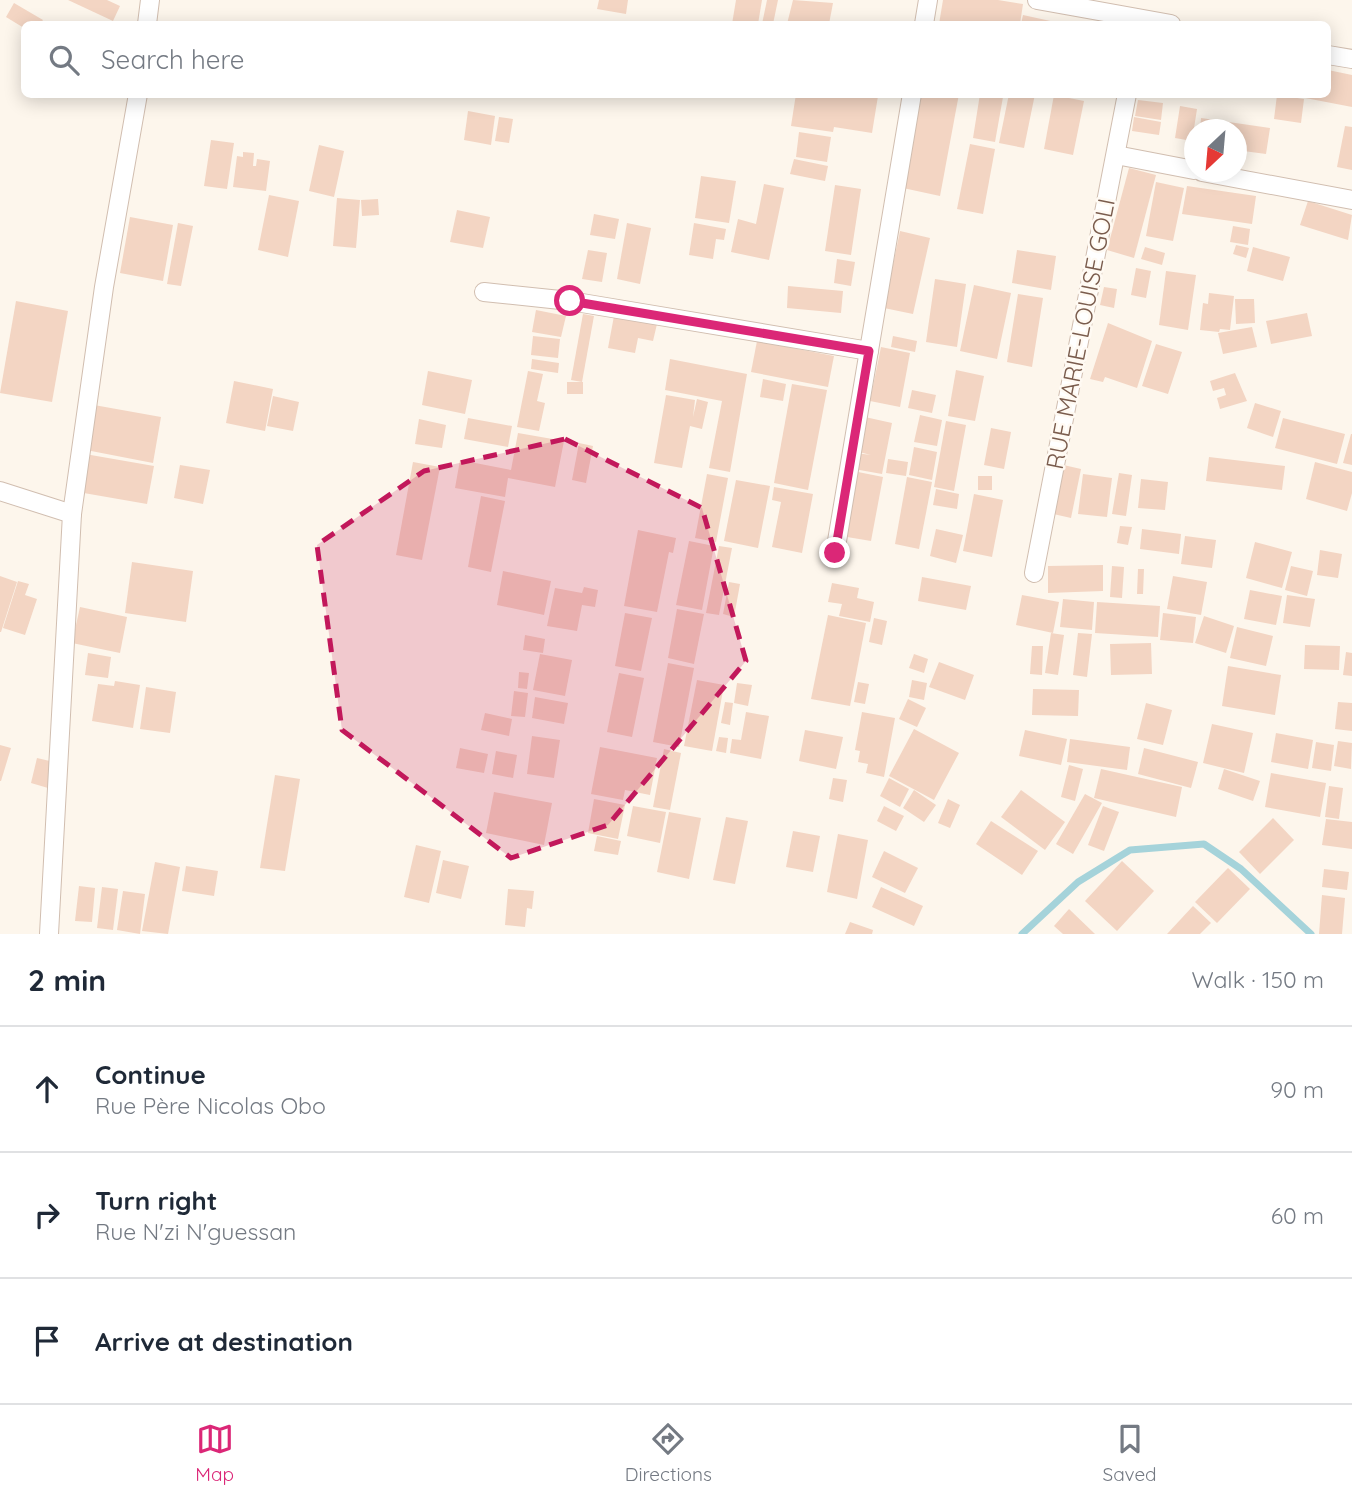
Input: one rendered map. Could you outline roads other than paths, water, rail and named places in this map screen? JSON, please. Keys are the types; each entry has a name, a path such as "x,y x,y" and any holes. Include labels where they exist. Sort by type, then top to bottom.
{"street":[{"path":"147,21 150,0"},
{"path":"924,21 928,0"},
{"path":"1037,0 1135,21"},
{"path":"1140,21 1144,0"},
{"path":"1331,56 1352,60"},
{"path":"50,934 72,514 104,287 137,98"},
{"path":"835,553 911,98"},
{"name":"RUE MARIE-LOUISE GOLI","path":"1034,573 1126,98"},
{"path":"1116,155 1184,168"},
{"path":"1247,180 1352,200"},
{"path":"484,292 570,301 869,351"},
{"path":"0,491 72,514"}],"waterway":[{"path":"1022,934 1078,882 1130,850 1204,844 1241,869 1311,934"}]}
